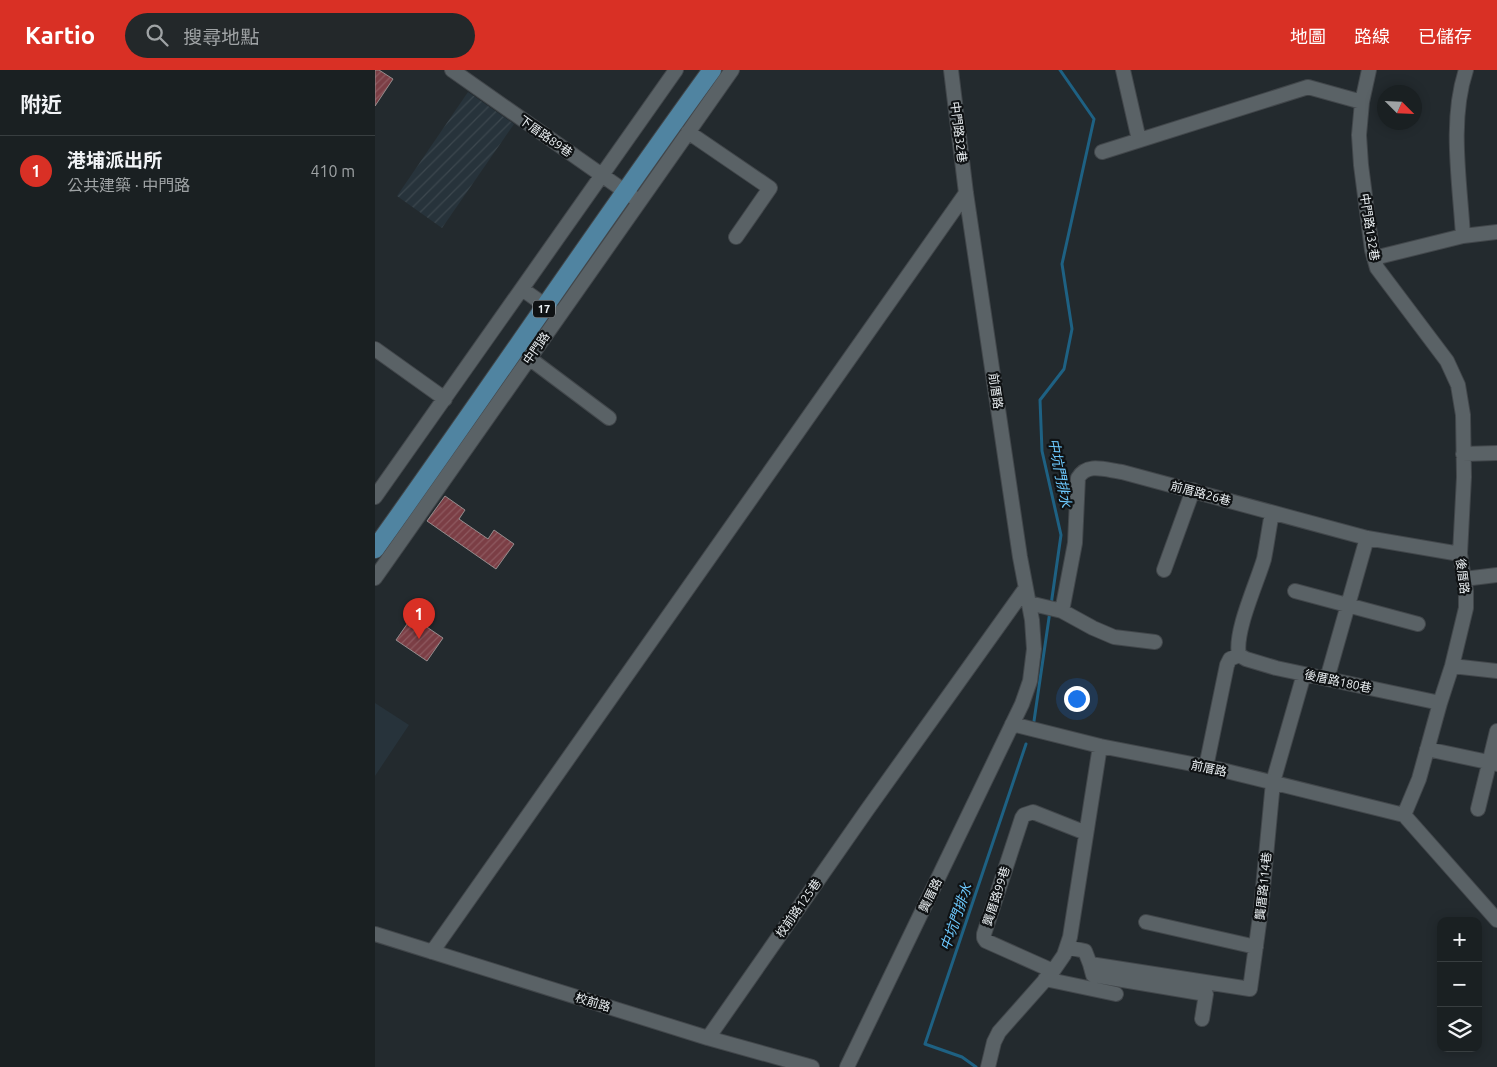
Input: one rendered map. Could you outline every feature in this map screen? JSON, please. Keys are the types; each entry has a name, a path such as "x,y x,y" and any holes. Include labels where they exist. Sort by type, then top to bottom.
{"main road":[{"name":"中門路","path":"375,549 548,307 621,189 699,70"},
{"name":"中門路","path":"621,189 712,70"},
{"name":"中門路","path":"375,530 548,307"}],"street":[{"name":"下厝路89巷","path":"452,70 640,202"},
{"path":"375,497 676,70"},
{"name":"中門路","path":"375,578 529,358 548,307 640,202 732,70"},
{"name":"中門路32巷","path":"951,70 966,193"},
{"path":"1123,70 1139,140"},
{"name":"中門路132巷","path":"1369,70 1362,102 1359,135 1361,165 1374,258 1377,268 1447,361"},
{"path":"1463,236 1457,118 1466,70"},
{"path":"1102,152 1308,87 1362,102"},
{"path":"689,132 770,188 736,237"},
{"path":"433,952 966,193"},
{"name":"前厝路","path":"966,193 1025,588 1032,620 1034,649 1030,681 1013,724 1100,746 1273,782 1403,814"},
{"path":"1374,258 1463,236 1497,232"},
{"path":"522,289 548,307"},
{"path":"375,349 445,399"},
{"path":"529,358 609,418"},
{"name":"後厝路","path":"1403,814 1419,779 1452,666 1465,608 1466,591 1460,554 1464,477 1463,415 1457,385 1447,361"},
{"path":"1463,454 1497,453"},
{"name":"前厝路26巷","path":"1054,609 1074,550 1077,478 1087,468 1122,472 1367,538 1460,554"},
{"path":"1164,570 1193,490"},
{"path":"1206,767 1227,665 1230,659 1239,655 1237,648 1263,559 1272,513"},
{"path":"1327,679 1367,538"},
{"path":"1464,579 1497,575"},
{"name":"校前路125巷","path":"708,1038 889,778 1025,588"},
{"path":"1295,591 1418,624"},
{"path":"1029,603 1054,609 1114,637 1155,642"},
{"name":"後厝路180巷","path":"1239,655 1269,666 1440,703"},
{"path":"1452,666 1497,671"},
{"name":"龔厝路114巷","path":"1090,964 1249,989 1261,910 1273,782 1304,674"},
{"name":"龔厝路","path":"847,1067 1013,724"},
{"path":"1478,809 1493,763 1497,732"},
{"path":"989,1065 993,1042 999,1032 1049,975 1064,955 1071,937 1100,746"},
{"path":"1427,749 1493,763"},
{"name":"龔厝路99巷","path":"1049,975 986,941 984,938 1022,818 1033,812 1086,833"},
{"path":"1403,814 1497,920"},
{"path":"1146,922 1256,947"},
{"name":"校前路","path":"375,934 708,1038 812,1067"},
{"path":"1067,947 1085,951 1093,975 1206,994 1203,1019"},
{"path":"1049,975 1116,994"}],"shaded area":[{"path":"468,92 514,124 442,228 397,196"},
{"path":"375,703 409,725 375,776"}],"building":[{"path":"375,70 379,70 393,79 375,106"},
{"path":"445,496 465,510 459,519 488,539 494,530 514,544 496,569 427,521"},
{"path":"412,617 443,638 427,661 396,640"}],"waterway":[{"name":"中坑門排水","path":"1051,605 1061,535 1042,451 1040,400 1064,369 1072,329 1062,264 1094,119 1060,70"},
{"name":"中坑門排水","path":"1034,721 1050,611"},
{"name":"中坑門排水","path":"976,1067 962,1057 925,1044 1026,744"}],"place":[{"name":"港埔派出所","path":"419,639"}]}
